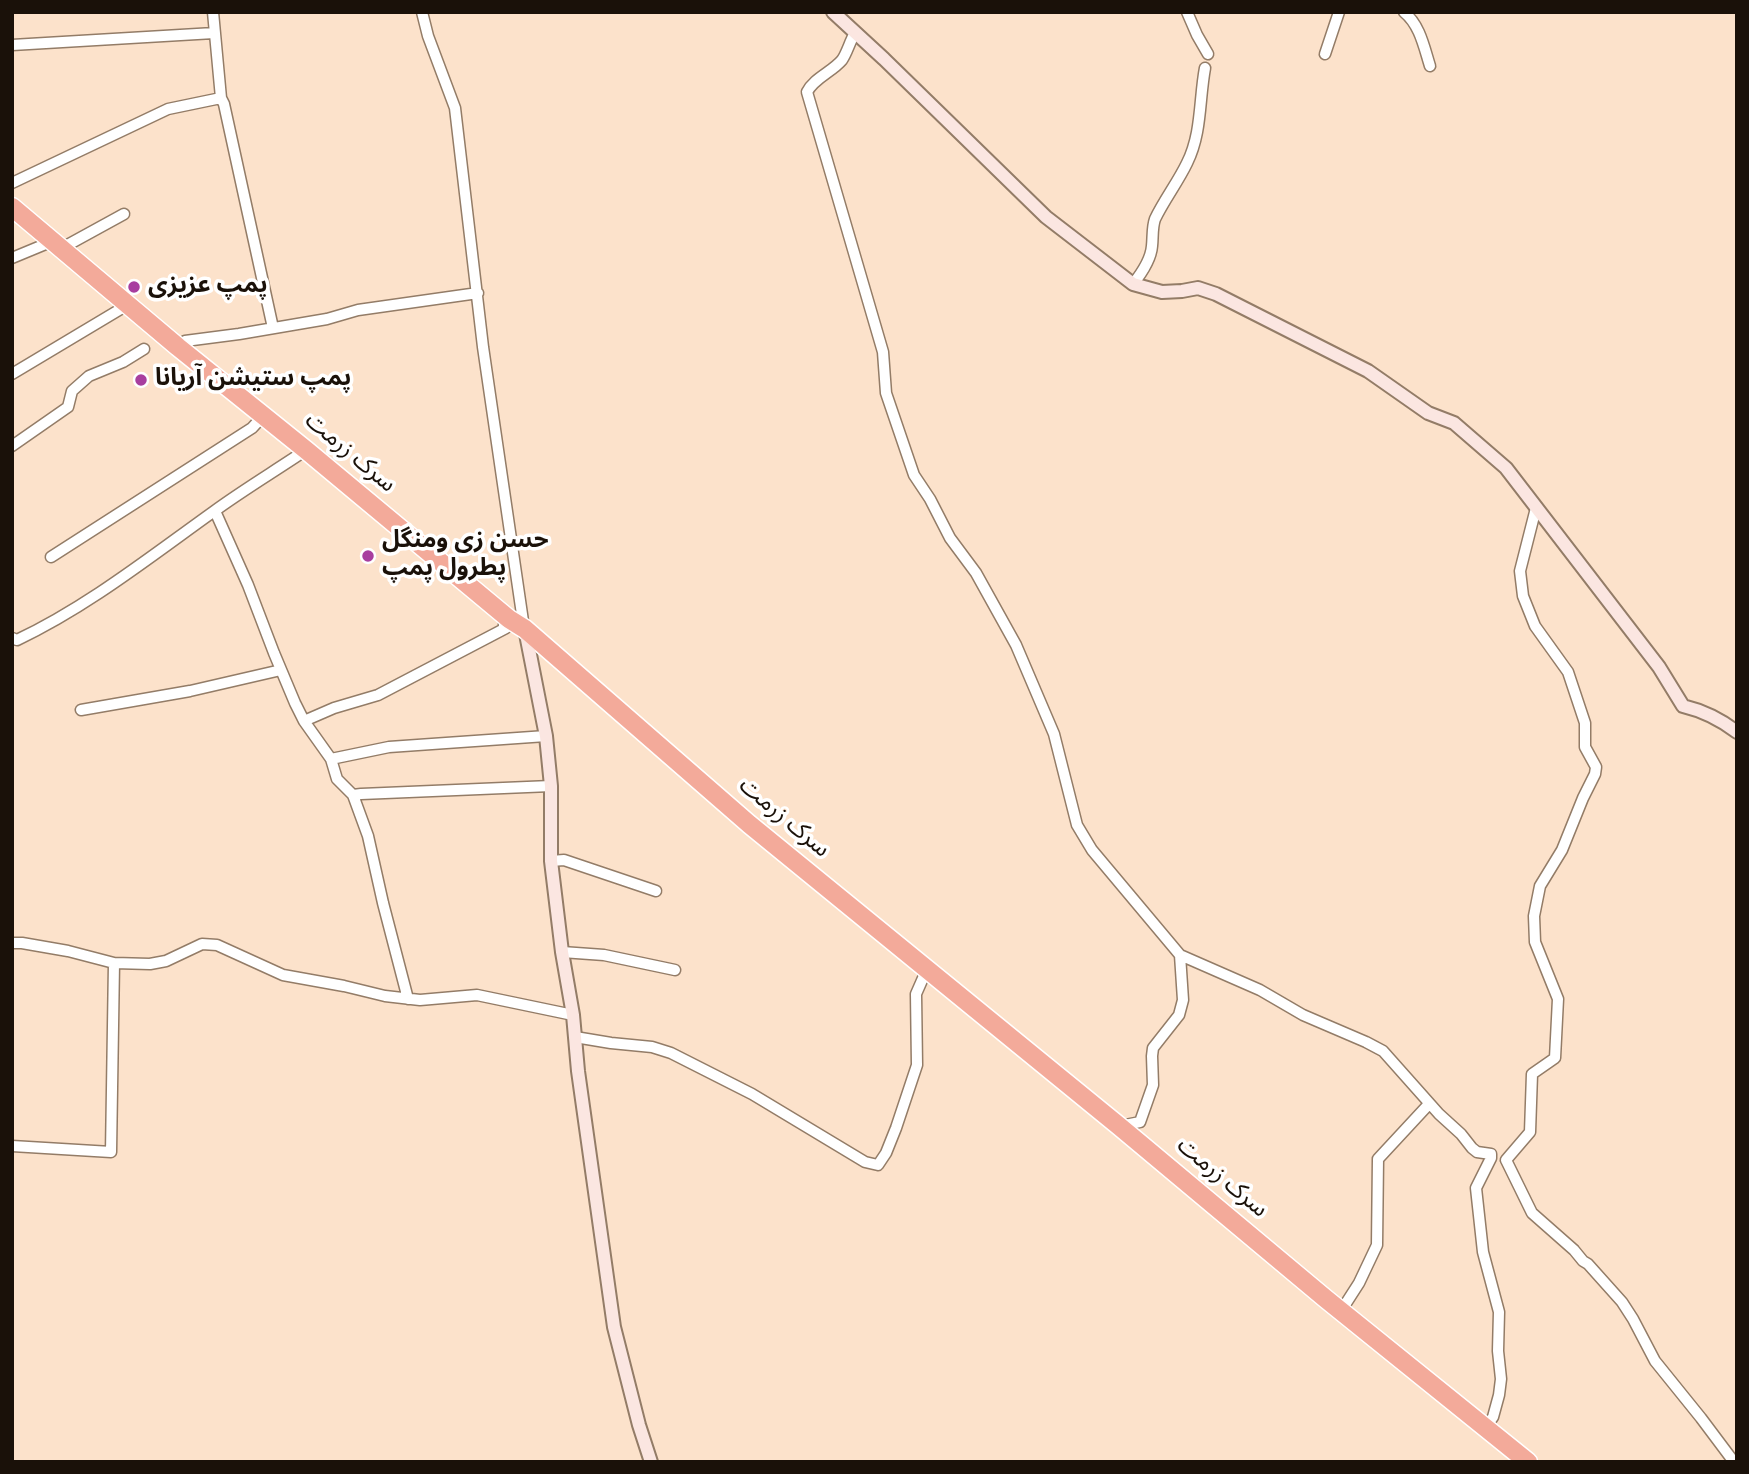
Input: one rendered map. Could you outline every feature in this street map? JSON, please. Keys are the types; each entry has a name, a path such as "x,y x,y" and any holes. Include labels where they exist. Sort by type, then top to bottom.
{"highway":[{"name":"سرک زرمت","path":"12,207 178,347 517,624 749,824 1528,1462"}],"street":[{"path":"213,12 221,98 273,328"},
{"path":"422,12 428,36 455,108 517,624 546,736 551,786 551,861 614,1326 651,1462"},
{"path":"833,12 1046,217 1133,284 1161,292 1198,288 1216,294 1368,371 1428,413 1454,423 1506,468 1659,667 1683,706 1723,720 1737,732"},
{"path":"1187,12 1208,54"},
{"path":"1325,54 1339,12"},
{"path":"1404,12 1413,19 1430,66"},
{"path":"12,44 214,33"},
{"path":"855,33 842,59 808,88 807,92 883,352 886,393 914,475 950,538 976,573 1016,645 1035,687 1054,734 1077,825 1092,850 1184,957 1260,990 1304,1015 1383,1051 1472,1148 1477,1152 1491,1154 1491,1158"},
{"path":"1133,284 1152,250 1154,222 1188,162 1201,118 1205,68"},
{"path":"12,183 168,109 221,98"},
{"path":"12,258 58,245 124,214"},
{"path":"178,347 185,341 273,328 358,310 478,293"},
{"path":"12,374 129,304"},
{"path":"12,446 68,407 72,391 89,376 123,362 144,349"},
{"path":"51,557 253,428 264,415"},
{"path":"12,638 17,640 41,629 155,555 215,510 306,450"},
{"path":"1506,1160 1530,1132 1532,1074 1555,1058 1558,999 1535,942 1534,916 1540,886 1562,850 1596,767 1585,747 1585,723 1568,672 1535,626 1523,596 1520,570 1536,508"},
{"path":"215,510 304,721 331,759 337,779 353,796 368,836 408,999"},
{"path":"304,721 334,708 378,695 506,628 504,625 517,624"},
{"path":"81,710 190,691 281,670"},
{"path":"331,759 389,747 546,736"},
{"path":"353,796 551,786"},
{"path":"551,861 564,860 656,891"},
{"path":"12,943 68,951 114,963 150,964 166,961 202,944 217,945 283,975 385,996 420,1000 477,995 573,1014"},
{"path":"562,952 604,955 675,970"},
{"path":"1119,1126 1140,1122 1153,1086 1153,1048 1180,1015 1184,957"},
{"path":"12,1146 111,1152 114,963"},
{"path":"575,1037 652,1047 671,1053 752,1094 865,1162 878,1165 896,1128 917,1065 916,993 927,969"},
{"path":"1341,1311 1359,1283 1377,1245 1378,1159 1429,1104"},
{"path":"1491,1158 1506,1160"},
{"path":"1486,1427 1493,1417 1501,1379 1498,1351 1499,1312 1483,1252 1476,1188 1491,1158"},
{"path":"1506,1160 1532,1213 1574,1250 1622,1302 1655,1360 1734,1462"}],"place":[{"name":"پمپ عزیزی","path":"134,287"},
{"name":"پمپ ستیشن آریانا","path":"141,380"},
{"name":"حسن زی ومنگل پطرول پمپ","path":"368,556"}]}
